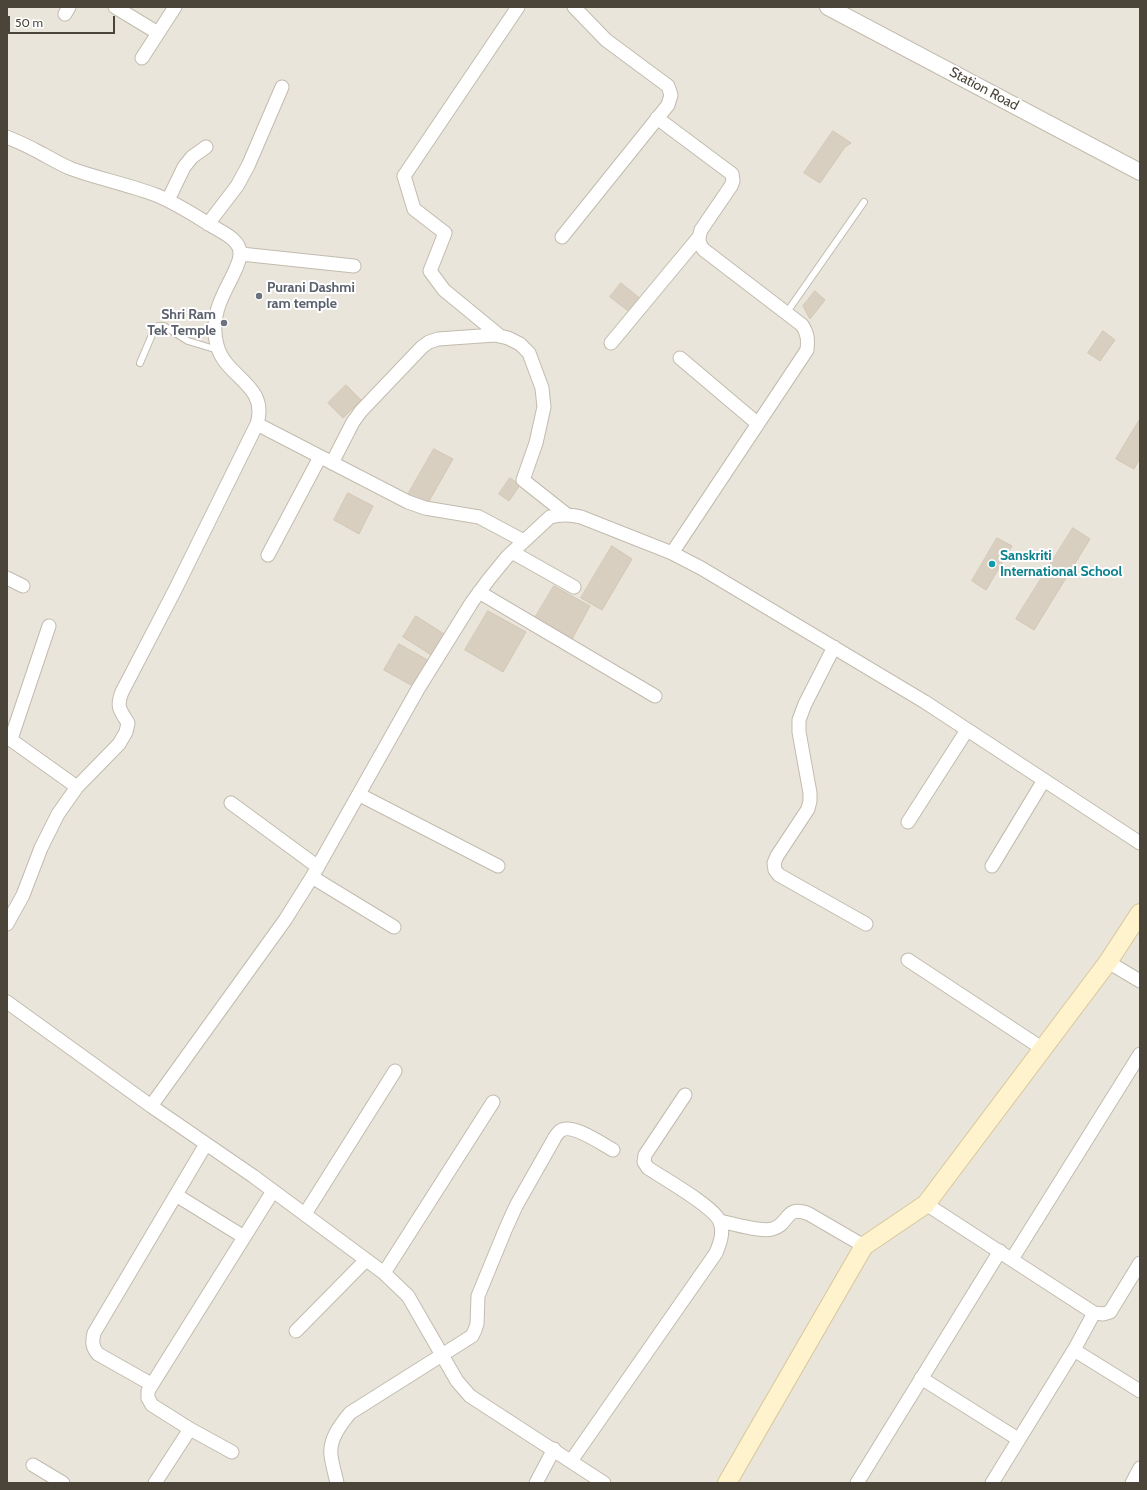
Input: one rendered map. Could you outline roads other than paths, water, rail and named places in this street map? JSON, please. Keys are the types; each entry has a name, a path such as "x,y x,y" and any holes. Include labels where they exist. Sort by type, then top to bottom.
{"main road":[{"path":"727,1483 864,1246 926,1204 1108,962 1140,913"}],"street":[{"path":"115,7 158,33"},
{"path":"142,58 175,7"},
{"path":"500,336 444,290 430,271 445,233 414,209 404,176 518,7"},
{"path":"562,237 668,105 671,95 668,86 606,40 574,7"},
{"name":"Station Road","path":"828,7 1140,172"},
{"path":"208,224 237,186 248,166 282,87"},
{"path":"657,118 732,174 733,181 731,186 701,230 699,245 802,325 807,332 808,340 807,350 672,553"},
{"path":"7,137 72,169 168,200 229,236 238,245 241,254 238,264 219,302 214,334 218,350 227,364 255,394 260,404 260,416 257,424 175,590 122,692 118,702 120,711 128,723 126,732 119,744 77,787 58,814 49,830 22,895 7,924"},
{"path":"168,200 184,167 192,158 206,147"},
{"path":"611,343 699,237"},
{"path":"241,254 354,266"},
{"path":"332,463 353,422 361,411 422,347 429,342 438,339 495,335 500,336 520,344 529,353 542,388 544,407 536,443 523,480 566,514"},
{"path":"680,358 758,424"},
{"path":"257,424 422,508 479,517 524,541"},
{"path":"268,555 320,457"},
{"path":"151,1106 285,920 360,795 418,689 479,592 512,552 550,517 566,514 581,517 672,553 834,647 925,702 1140,843"},
{"path":"512,552 574,587"},
{"path":"7,578 23,586"},
{"path":"479,592 654,696"},
{"path":"49,626 9,738 77,787"},
{"path":"834,647 805,704 799,720 799,732 810,793 808,809 774,863 775,870 779,874 866,924"},
{"path":"908,822 967,730"},
{"path":"992,866 1044,780"},
{"path":"360,795 498,866"},
{"path":"231,803 315,872 394,927"},
{"path":"908,960 1043,1048"},
{"path":"1108,962 1140,981"},
{"path":"7,1002 151,1106 305,1214 384,1273 408,1296 458,1381 470,1396 554,1449 604,1483"},
{"path":"1012,1259 1140,1054"},
{"path":"305,1214 394,1071"},
{"path":"571,1461 716,1253 722,1235 720,1222 708,1208 648,1168 644,1162 645,1155 684,1095"},
{"path":"384,1273 493,1102"},
{"path":"337,1483 330,1453 333,1438 340,1424 350,1413 472,1336 475,1330 478,1296 506,1228 520,1199 560,1130 569,1128 576,1130 613,1150"},
{"path":"151,1384 98,1354 93,1349 92,1342 94,1333 206,1144"},
{"path":"232,1452 190,1429 152,1405 148,1398 148,1391 273,1191"},
{"path":"176,1195 244,1237"},
{"path":"926,1204 1094,1313 1103,1314 1110,1312 1140,1263"},
{"path":"720,1222 766,1230 774,1229 793,1211 800,1210 864,1246"},
{"path":"857,1483 1000,1251"},
{"path":"296,1332 366,1260"},
{"path":"992,1483 1074,1350 1094,1313"},
{"path":"1074,1350 1140,1391"},
{"path":"921,1378 1018,1439"},
{"path":"155,1483 190,1429"},
{"path":"536,1483 554,1449"},
{"path":"33,1465 63,1483"},
{"path":"1132,1483 1140,1468"}],"lane":[{"path":"787,312 864,202"},
{"path":"140,363 154,330 158,326 164,326 188,341 218,350"}],"place":[{"name":"Purani Dashmi ram temple","path":"259,296"},
{"name":"Shri Ram Tek Temple","path":"224,323"},
{"name":"Sanskriti International School","path":"992,564"}]}
